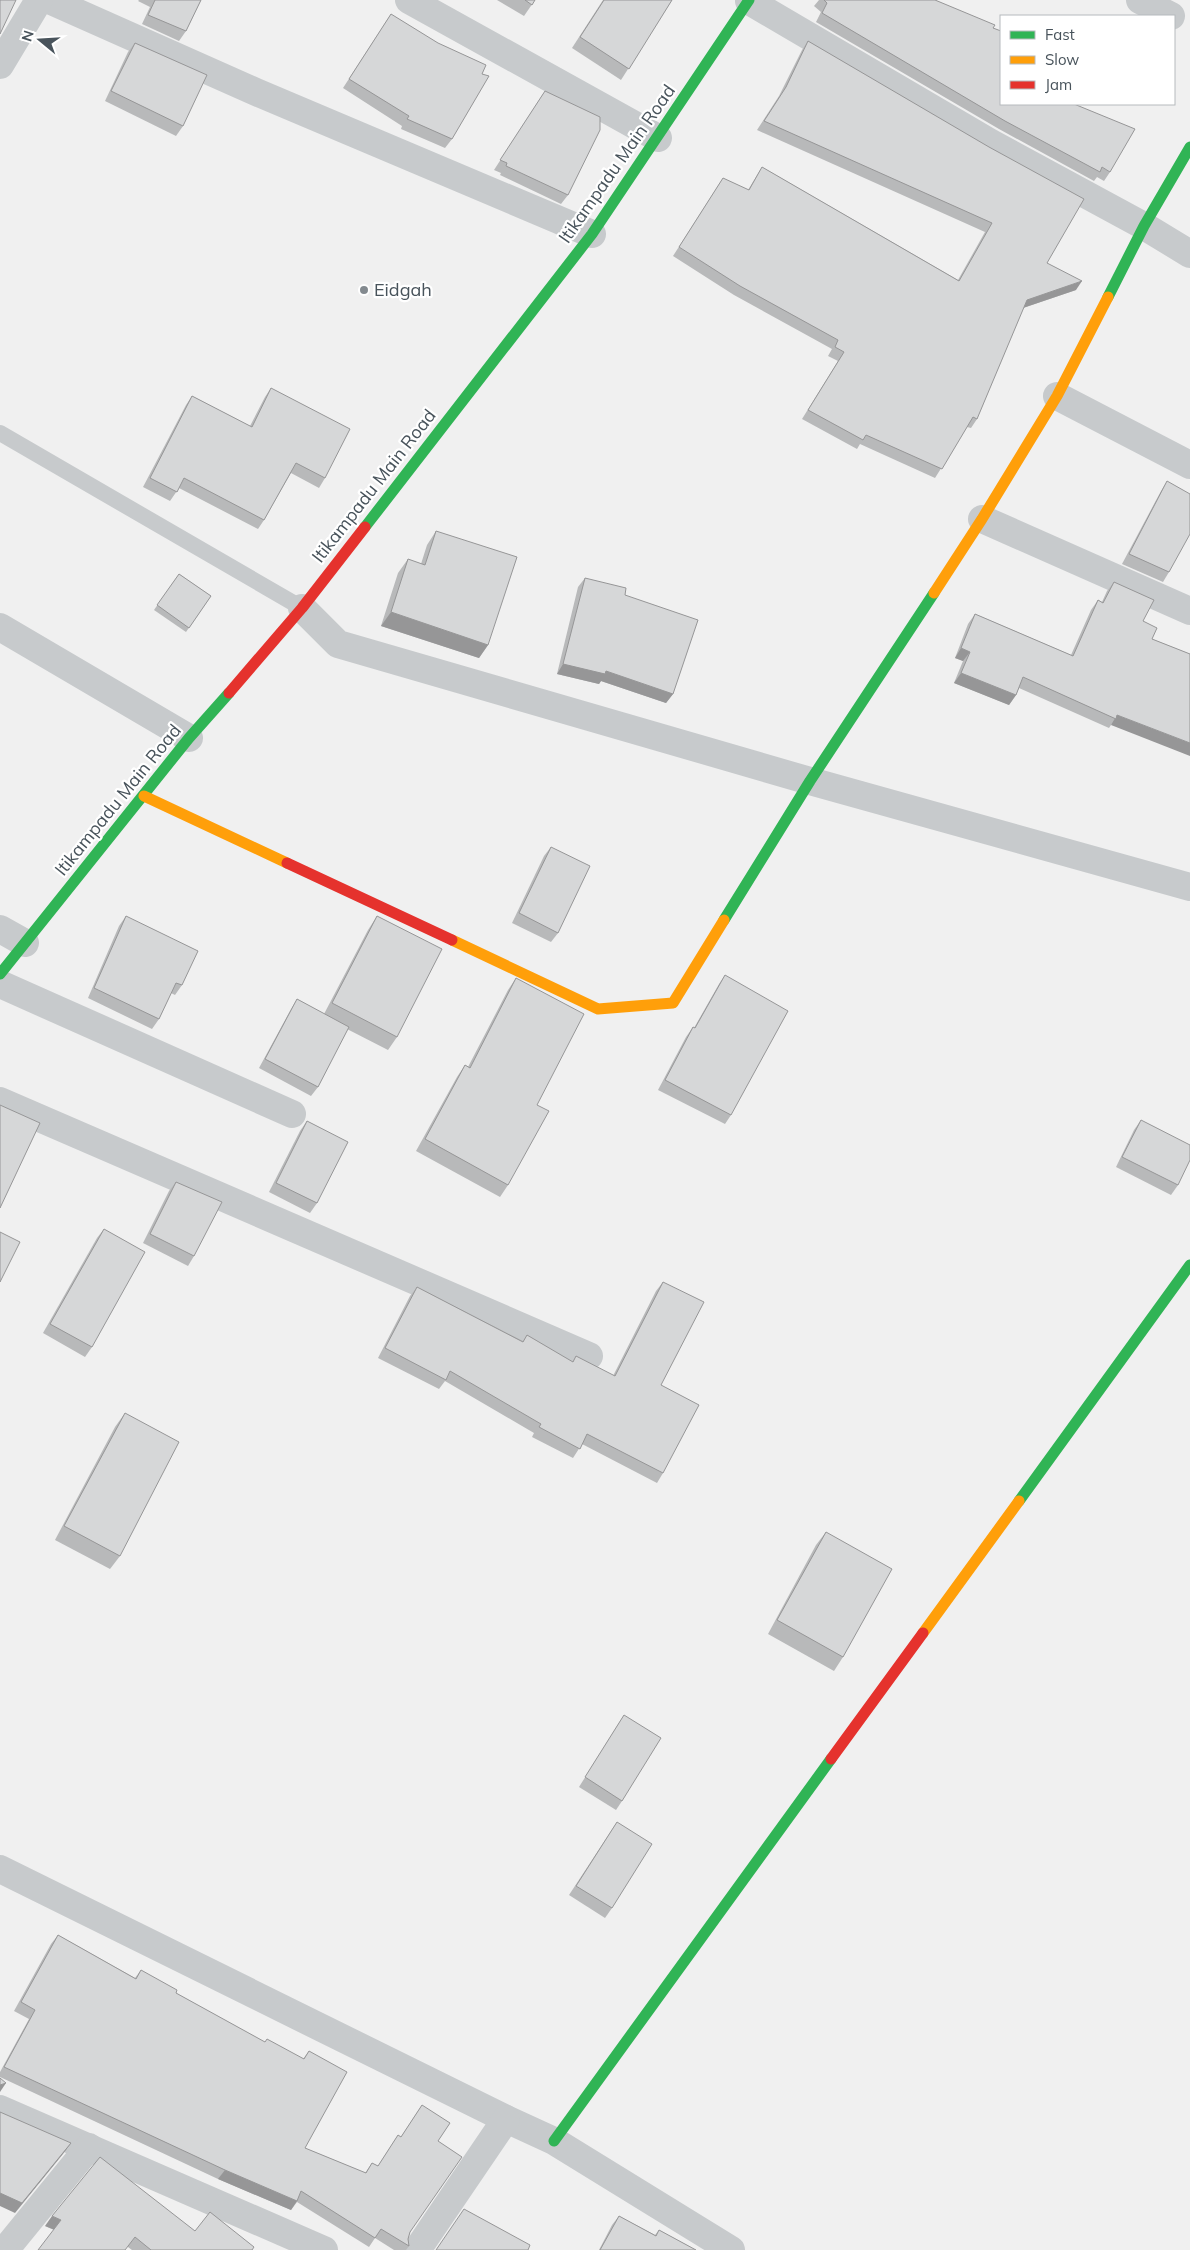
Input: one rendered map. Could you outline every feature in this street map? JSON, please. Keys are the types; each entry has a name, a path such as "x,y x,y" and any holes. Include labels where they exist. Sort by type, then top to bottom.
{"street":[{"path":"0,65 39,0"},
{"path":"49,0 256,92 592,234"},
{"path":"409,0 658,138"},
{"path":"749,0 991,143 1144,226 1190,254"},
{"name":"Itikampadu Main Road","path":"0,974 190,738 302,608 592,234 749,0"},
{"path":"1140,0 1168,15"},
{"path":"1175,18 1190,26"},
{"path":"144,796 598,1009 673,1004 810,781 982,519 1057,396 1144,226 1190,147"},
{"path":"1057,396 1190,465"},
{"path":"982,519 1190,611"},
{"path":"302,608 338,644 810,781 1190,887"},
{"path":"0,626 190,738"},
{"path":"0,929 25,944"},
{"path":"0,984 292,1114"},
{"path":"0,1101 589,1356"},
{"path":"554,2141 1190,1266"},
{"path":"0,1868 554,2141 731,2250"},
{"path":"0,2109 89,2147 293,2244 324,2250"},
{"path":"417,2250 506,2119"},
{"path":"5,2250 89,2147"}],"lane":[{"path":"0,433 302,608"}],"building":[{"path":"0,0 16,0 0,34"},
{"path":"155,0 201,0 186,31 148,15"},
{"path":"525,0 535,0 532,5"},
{"path":"604,0 672,0 629,69 580,37"},
{"path":"824,0 935,0 995,25 993,28 1000,31 1000,105 1076,105 1135,129 1110,172 1102,167 1100,172 1005,121 822,13 827,3"},
{"path":"391,14 438,43 486,65 482,74 489,76 452,139 407,119 409,116 349,79"},
{"path":"808,41 989,147 1084,199 1047,263 1082,281 1027,300 977,419 973,417 942,469 866,435 863,440 808,410 844,352 835,347 838,340 740,286 679,247 723,178 749,190 762,167 959,281 992,223 764,121 786,87"},
{"path":"135,43 207,75 183,126 111,91"},
{"path":"545,91 600,117 600,130 568,195 506,166 507,163 500,160"},
{"path":"271,388 350,429 325,478 296,463 264,520 184,478 177,492 150,478 192,396 252,427"},
{"path":"1167,481 1190,494 1190,534 1169,572 1129,554"},
{"path":"436,531 517,557 488,645 391,612 408,559 425,565"},
{"path":"179,574 211,596 189,628 157,605"},
{"path":"585,578 626,588 625,595 698,620 673,694 606,671 605,674 563,664"},
{"path":"1114,582 1154,600 1143,621 1157,628 1152,639 1190,654 1190,743 1117,715 1116,719 1023,677 1016,695 961,673 970,652 961,648 975,614 1073,656 1098,600 1103,603"},
{"path":"551,847 590,866 558,933 519,913"},
{"path":"126,916 198,951 182,985 176,983 159,1019 94,988"},
{"path":"377,916 442,949 397,1037 332,1003"},
{"path":"725,975 788,1011 731,1115 665,1080 693,1027 695,1028"},
{"path":"516,978 584,1014 537,1105 549,1111 508,1185 425,1139 465,1065 470,1068"},
{"path":"297,999 349,1027 318,1087 265,1059"},
{"path":"0,1105 40,1123 0,1208"},
{"path":"1141,1120 1190,1145 1190,1160 1178,1185 1122,1157"},
{"path":"307,1121 348,1142 317,1203 276,1183"},
{"path":"176,1182 222,1202 194,1256 150,1234"},
{"path":"104,1229 145,1252 92,1347 50,1324"},
{"path":"0,1232 20,1242 0,1282"},
{"path":"663,1282 704,1302 661,1385 699,1405 663,1473 587,1434 580,1449 539,1427 541,1424 450,1371 446,1380 385,1348 417,1287 523,1342 527,1335 573,1362 576,1356 615,1376"},
{"path":"125,1413 179,1442 120,1556 64,1526"},
{"path":"826,1532 892,1569 843,1657 777,1620"},
{"path":"624,1715 661,1738 622,1801 585,1777"},
{"path":"617,1822 652,1844 612,1908 576,1886"},
{"path":"58,1935 136,1979 141,1970 177,1990 176,1993 265,2042 267,2039 304,2059 309,2051 347,2072 305,2148 366,2173 372,2163 378,2166 398,2135 401,2137 422,2105 450,2123 438,2141 462,2157 410,2232 409,2246 381,2229 375,2238 301,2191 297,2201 225,2170 4,2067 35,2010 21,2002"},
{"path":"0,2078 6,2083 0,2085"},
{"path":"0,2112 71,2143 22,2203 0,2193"},
{"path":"100,2157 195,2231 210,2212 254,2247 252,2250 151,2250 135,2237 125,2250 38,2250 61,2220 52,2216"},
{"path":"464,2209 530,2245 528,2250 436,2250"},
{"path":"619,2216 656,2236 659,2230 696,2250 600,2250"}],"traffic: fast":[{"path":"365,527 592,234 749,0"},
{"path":"1108,297 1144,226 1190,147"},
{"path":"724,920 810,781 934,593"},
{"path":"0,974 189,738 229,693"},
{"path":"1019,1501 1190,1265"},
{"path":"554,2141 831,1759"}],"traffic: slow":[{"path":"934,593 982,519 1057,396 1108,297"},
{"path":"144,796 287,863"},
{"path":"452,940 598,1009 673,1003 724,920"},
{"path":"923,1633 1019,1501"}],"traffic: jam":[{"path":"229,693 302,608 365,527"},
{"path":"287,863 452,940"},
{"path":"831,1759 923,1633"}],"place":[{"name":"Eidgah","path":"364,290"}]}
